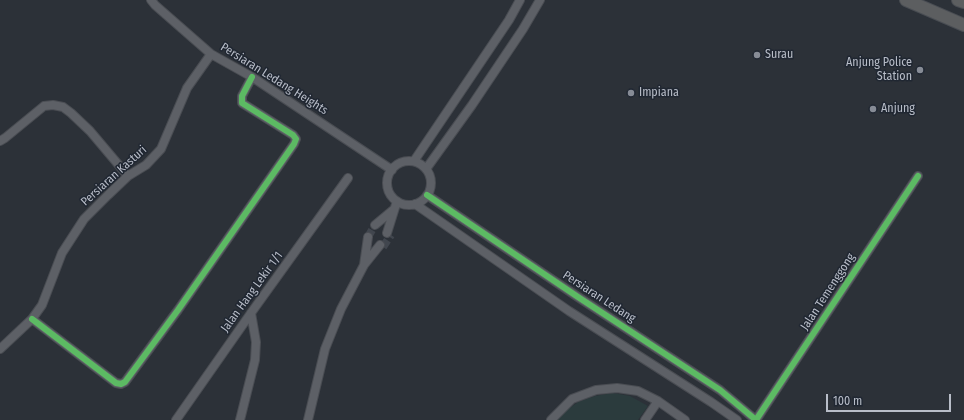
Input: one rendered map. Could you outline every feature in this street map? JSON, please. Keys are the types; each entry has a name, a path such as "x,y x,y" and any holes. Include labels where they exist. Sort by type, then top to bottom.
{"highway":[{"path":"906,0 964,25"},
{"path":"958,0 964,2"}],"street":[{"name":"Persiaran Ledang Heights","path":"151,0 154,5 211,54 252,77 392,170"},
{"path":"414,161 505,26 520,0"},
{"path":"426,169 472,105 523,29 540,0"},
{"name":"Persiaran Kasturi","path":"0,349 32,319 42,305 62,253 84,219 128,176 146,165 161,149 187,88 211,54"},
{"path":"32,319 116,383 121,384 125,382 178,310 294,144 296,139 293,135 242,103 242,96 252,77"},
{"path":"0,141 44,106 53,105 63,107 90,131 128,176"},
{"path":"414,161 421,164 430,175 431,189 424,199 415,204 402,204 393,197 387,180 392,170 402,162 414,161"},
{"name":"Jalan Temenggong","path":"756,420 918,176"},
{"name":"Jalan Hang Lekir 1/1","path":"176,420 348,178"},
{"name":"Persiaran Ledang","path":"427,195 578,297 720,390 756,420"},
{"path":"389,234 393,210 397,201"},
{"path":"415,204 569,311 737,420"},
{"path":"377,226 393,210"},
{"path":"308,420 324,349 341,309 364,265 370,238"},
{"path":"364,265 382,246"},
{"path":"240,420 255,360 256,342 251,313"},
{"path":"551,420 557,412 572,399 596,390 617,388 638,391 658,401 685,420"},
{"path":"645,420 658,401"}],"shaded area":[{"path":"613,393 630,396 648,406 638,420 558,420 567,410 578,402 595,396"}],"tunnel":[{"path":"368,237 375,225"},
{"path":"383,247 391,235"}],"cycle path":[{"path":"32,319 116,383 121,384 125,382 178,310 294,144 296,139 293,135 242,103 242,96 252,77"},
{"path":"756,420 918,176"},
{"path":"427,195 578,297 720,390 756,420"}],"place":[{"name":"Surau","path":"757,55"},
{"name":"Anjung Police Station","path":"920,70"},
{"name":"Impiana","path":"631,93"},
{"name":"Anjung","path":"873,109"}]}
